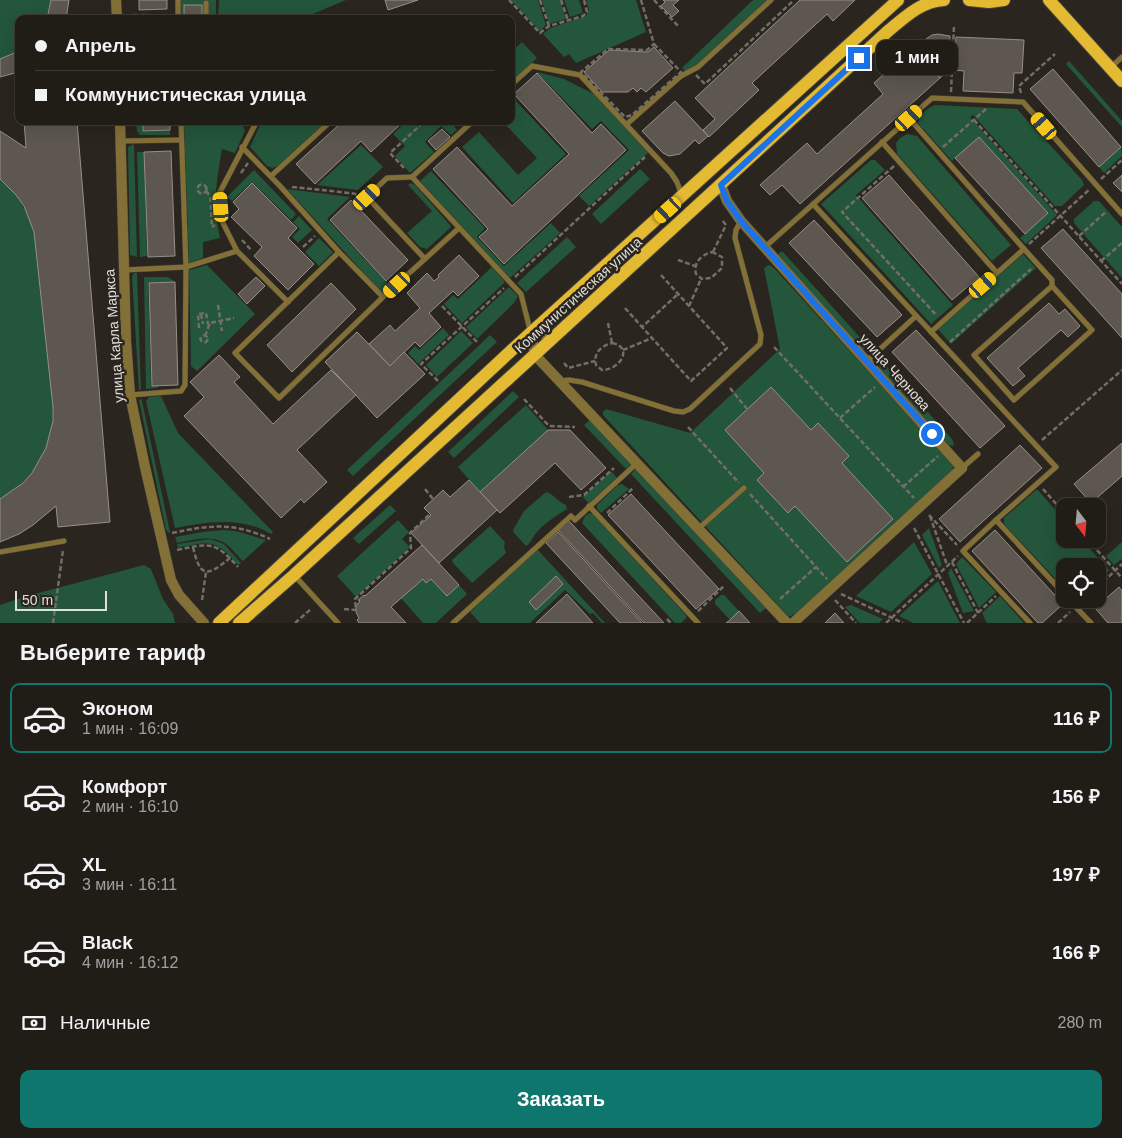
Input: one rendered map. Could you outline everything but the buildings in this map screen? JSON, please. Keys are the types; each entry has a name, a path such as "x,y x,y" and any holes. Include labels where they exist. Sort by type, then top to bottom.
{"main road":[{"name":"Коммунистическая улица","path":"219,623 531,334 898,0"},
{"name":"Коммунистическая улица","path":"239,623 294,575 907,15 921,6 937,0 944,0"},
{"path":"969,0 989,2 1004,0"},
{"path":"1049,0 1122,81"}],"street":[{"path":"116,0 116,15"},
{"name":"улица Карла Маркса","path":"120,125 123,270 130,395 171,580 179,595 204,623"},
{"name":"улица Чернова","path":"721,185 727,201 741,221 962,468"},
{"path":"531,334 535,355 787,623"},
{"path":"793,623 962,468"}],"lane":[{"path":"178,0 178,15"},
{"path":"627,124 681,76 698,67 771,0"},
{"path":"206,3 206,15"},
{"path":"1110,68 1122,57"},
{"path":"515,81 532,66 580,75 671,173 677,182 682,197"},
{"path":"765,247 932,98 1023,102 1122,214"},
{"path":"909,118 1052,280 1052,286 1092,330 1014,400 974,355 1052,286"},
{"path":"130,395 180,391 186,385 186,267 181,125"},
{"path":"255,125 242,146 220,192 222,221 237,251 288,302"},
{"path":"271,176 327,125"},
{"path":"425,259 367,197 387,178 412,177 469,125"},
{"path":"120,141 181,140"},
{"path":"882,142 997,273"},
{"path":"242,146 383,298"},
{"path":"412,177 521,294 531,334 554,338"},
{"path":"813,204 1056,467 963,551 1030,623"},
{"path":"560,382 569,380 582,382 674,412 683,412 690,409 760,344 760,335 735,238 736,230 741,221"},
{"path":"339,252 235,353 279,398 459,228"},
{"path":"931,332 1024,248"},
{"path":"123,270 186,267 237,251"},
{"path":"867,361 916,316"},
{"path":"962,468 978,454"},
{"path":"453,623 571,516 575,520 636,464"},
{"path":"698,529 744,488"},
{"path":"590,506 698,623"},
{"path":"996,520 1056,585"},
{"path":"0,552 64,541"},
{"path":"294,575 338,623"},
{"path":"1077,608 1091,623"}],"path":[{"path":"509,0 540,34 548,26 585,14 587,8 584,0"},
{"path":"540,0 548,26"},
{"path":"562,0 568,20"},
{"path":"641,0 654,44 681,72 632,115 625,117 581,72 608,49 647,50 654,44"},
{"path":"654,0 678,26"},
{"path":"692,71 705,84 794,0"},
{"path":"950,98 954,26"},
{"path":"1023,102 1019,86 1055,54"},
{"path":"938,152 994,101"},
{"path":"974,120 1122,284"},
{"path":"412,177 390,153 421,125"},
{"path":"438,381 421,364 652,151"},
{"path":"241,173 251,159"},
{"path":"1024,248 1122,160"},
{"path":"899,162 842,212 942,321"},
{"path":"280,186 350,193 367,197"},
{"path":"1079,236 1114,205"},
{"path":"713,252 722,257 722,268 711,278 701,278 696,274 695,266 699,258 713,252 726,225 722,220"},
{"path":"303,247 318,233"},
{"path":"241,239 252,251"},
{"path":"1101,261 1122,243"},
{"path":"678,260 695,266"},
{"path":"945,347 1037,263"},
{"path":"625,308 691,381 727,348 662,275"},
{"path":"689,306 701,278"},
{"path":"642,327 678,294"},
{"path":"218,305 222,331"},
{"path":"442,306 478,344"},
{"path":"196,338 204,336 209,324 206,313 198,314 200,325 209,324 234,318"},
{"path":"608,324 612,343"},
{"path":"201,338 201,342 206,342 207,338 204,336"},
{"path":"622,350 652,338"},
{"path":"612,343 619,345 622,350 622,359 611,369 602,370 596,365 595,361 600,349 612,343"},
{"path":"774,347 916,501"},
{"path":"564,363 568,368 595,361"},
{"path":"1036,445 1122,370"},
{"path":"840,418 876,385"},
{"path":"730,388 747,409"},
{"path":"524,399 549,426 559,428 575,427"},
{"path":"688,427 828,579"},
{"path":"903,487 946,449"},
{"path":"569,497 584,495 614,468"},
{"path":"1038,483 1056,504"},
{"path":"601,518 633,488"},
{"path":"425,490 433,499"},
{"path":"344,609 356,610 355,599 412,548 410,533 430,514"},
{"path":"886,623 952,562 963,551 929,515 947,566"},
{"path":"172,533 213,526 235,526 254,531 270,539"},
{"path":"914,528 966,623 1000,592"},
{"path":"52,623 64,541"},
{"path":"177,550 214,546 220,549 238,567"},
{"path":"193,547 198,566 206,572 218,568 230,558"},
{"path":"1095,548 1122,578"},
{"path":"952,562 978,613"},
{"path":"1106,579 1122,564"},
{"path":"776,602 816,567"},
{"path":"202,600 206,572"},
{"path":"692,616 724,586"},
{"path":"842,594 903,623"},
{"path":"835,600 856,623"},
{"path":"296,623 311,609"},
{"path":"667,619 671,623"}],"green space":[{"path":"0,0 51,0 48,15 15,15 15,53 0,59"},
{"path":"180,0 216,0 216,15 182,15 180,13"},
{"path":"219,0 346,0 310,15 218,15"},
{"path":"511,0 538,0 546,25 540,31"},
{"path":"542,0 560,0 566,19 549,24"},
{"path":"564,0 579,0 583,13 570,17"},
{"path":"636,0 646,32 576,63 569,54 564,57 543,34 550,28 586,16 589,10 586,1"},
{"path":"753,0 767,0 695,66 685,71 682,68"},
{"path":"522,42 537,58 515,78 515,48"},
{"path":"1069,61 1122,121 1122,127 1066,64"},
{"path":"537,72 564,79 594,94 649,152 589,206 579,196 629,150 601,121 592,129"},
{"path":"515,100 566,154 513,203 462,147 479,132 518,175 537,158 506,125 515,125"},
{"path":"936,105 1017,109 1082,180 1084,185 1062,206 1055,206 973,115 970,117 1057,215 1026,244 1020,238 1048,213 979,137 952,161 918,123 924,112"},
{"path":"136,125 143,125 144,131 170,130 170,135 140,135"},
{"path":"184,125 243,125 245,131 235,153 222,149 216,194 220,238 203,242 203,258 189,263"},
{"path":"260,125 323,125 279,165 273,168 267,166 250,147"},
{"path":"403,125 453,125 457,130 451,135 441,126 425,142 434,152 410,173 395,156 405,146 393,134"},
{"path":"907,134 917,136 1011,245 992,261 897,154 896,143"},
{"path":"134,144 137,257 130,255 128,147"},
{"path":"361,145 383,167 358,190 317,185"},
{"path":"1121,147 1122,156 1104,173 1099,167"},
{"path":"137,152 144,152 147,256 140,257"},
{"path":"871,160 875,160 885,170 856,195 953,305 931,324 821,204"},
{"path":"640,169 650,179 601,224 592,214"},
{"path":"254,170 296,214 291,220 252,182 232,201 227,197"},
{"path":"431,171 485,228 477,237 504,266 551,223 560,233 510,278 420,181"},
{"path":"0,179 12,190 21,203 34,232 53,407 50,436 40,461 23,482 0,499"},
{"path":"410,183 415,185 451,227 427,249 420,247 407,233 432,211 408,185"},
{"path":"287,189 350,197 327,219 390,286 382,293"},
{"path":"1094,201 1099,201 1122,227 1122,278 1074,223 1074,219"},
{"path":"299,216 312,230 298,243 292,237 300,229 293,222"},
{"path":"567,237 576,247 526,292 517,283"},
{"path":"319,238 333,252 319,266 305,252"},
{"path":"780,252 783,252 865,343 867,347 865,349 862,349 778,255"},
{"path":"1023,254 1036,268 951,344 938,329"},
{"path":"207,265 255,314 197,371 191,366 189,270"},
{"path":"769,265 774,268 954,465 951,473 796,613 789,617 603,415 606,409 690,433 780,349 764,268"},
{"path":"492,267 505,282 462,323 444,304 453,295 458,299"},
{"path":"134,273 137,273 141,390 139,390 132,277"},
{"path":"144,277 168,277 175,282 148,283 151,385 161,385 156,388 146,389"},
{"path":"509,287 518,296 514,303 477,339 466,327"},
{"path":"443,328 449,335 418,364 408,353 415,346 419,350"},
{"path":"461,331 473,343 437,377 426,365"},
{"path":"490,335 497,342 353,476 347,470"},
{"path":"884,363 952,439 953,446 949,445 881,371 879,365"},
{"path":"513,391 519,397 454,458 448,452"},
{"path":"160,396 178,433 273,532 271,534 260,528 224,522 175,528 146,401 149,397"},
{"path":"141,399 169,533 166,530 139,400"},
{"path":"526,405 548,430 480,492 458,467"},
{"path":"590,420 631,464 626,469 584,425"},
{"path":"636,469 766,608 760,613 631,474"},
{"path":"611,471 617,478 589,504 583,497"},
{"path":"622,484 629,489 601,513 597,509 597,505 618,485"},
{"path":"1038,490 1056,511 1056,548 1089,548 1098,558 1056,558 1056,579 1004,524 1004,518"},
{"path":"546,492 566,505 567,509 541,528 526,546 513,530 524,511"},
{"path":"390,505 396,511 359,544 353,538"},
{"path":"589,513 593,514 685,614 687,617 681,623 675,623 582,523 585,516"},
{"path":"398,520 409,532 402,539 410,547 356,597 337,576"},
{"path":"490,526 505,542 506,553 472,583 452,560"},
{"path":"929,528 942,565 939,568 922,535"},
{"path":"236,531 266,540 243,561 226,544 220,541 208,538 177,543 175,537 203,532"},
{"path":"210,539 224,544 241,563 238,565 224,550 212,544 205,543 178,548 177,544"},
{"path":"914,542 932,574 891,612 856,596"},
{"path":"1122,542 1122,559 1114,565 1106,556"},
{"path":"537,549 605,623 602,623 593,613 590,614 565,590 530,623 480,623 470,612"},
{"path":"962,557 996,592 979,608 956,564"},
{"path":"144,565 151,569 163,599 173,614 175,623 0,623 0,605"},
{"path":"951,568 974,611 963,613 948,573"},
{"path":"423,579 426,583 431,579 447,596 459,585 467,594 436,623 423,623 401,598"},
{"path":"938,581 960,623 913,623 899,616"},
{"path":"724,595 739,611 730,620 715,604 715,600"},
{"path":"1000,596 1024,623 987,623 982,613"},
{"path":"851,605 883,619 879,623 860,623 845,607"}],"route":[{"path":"859,58 721,185 727,201 741,221 932,434"}]}
